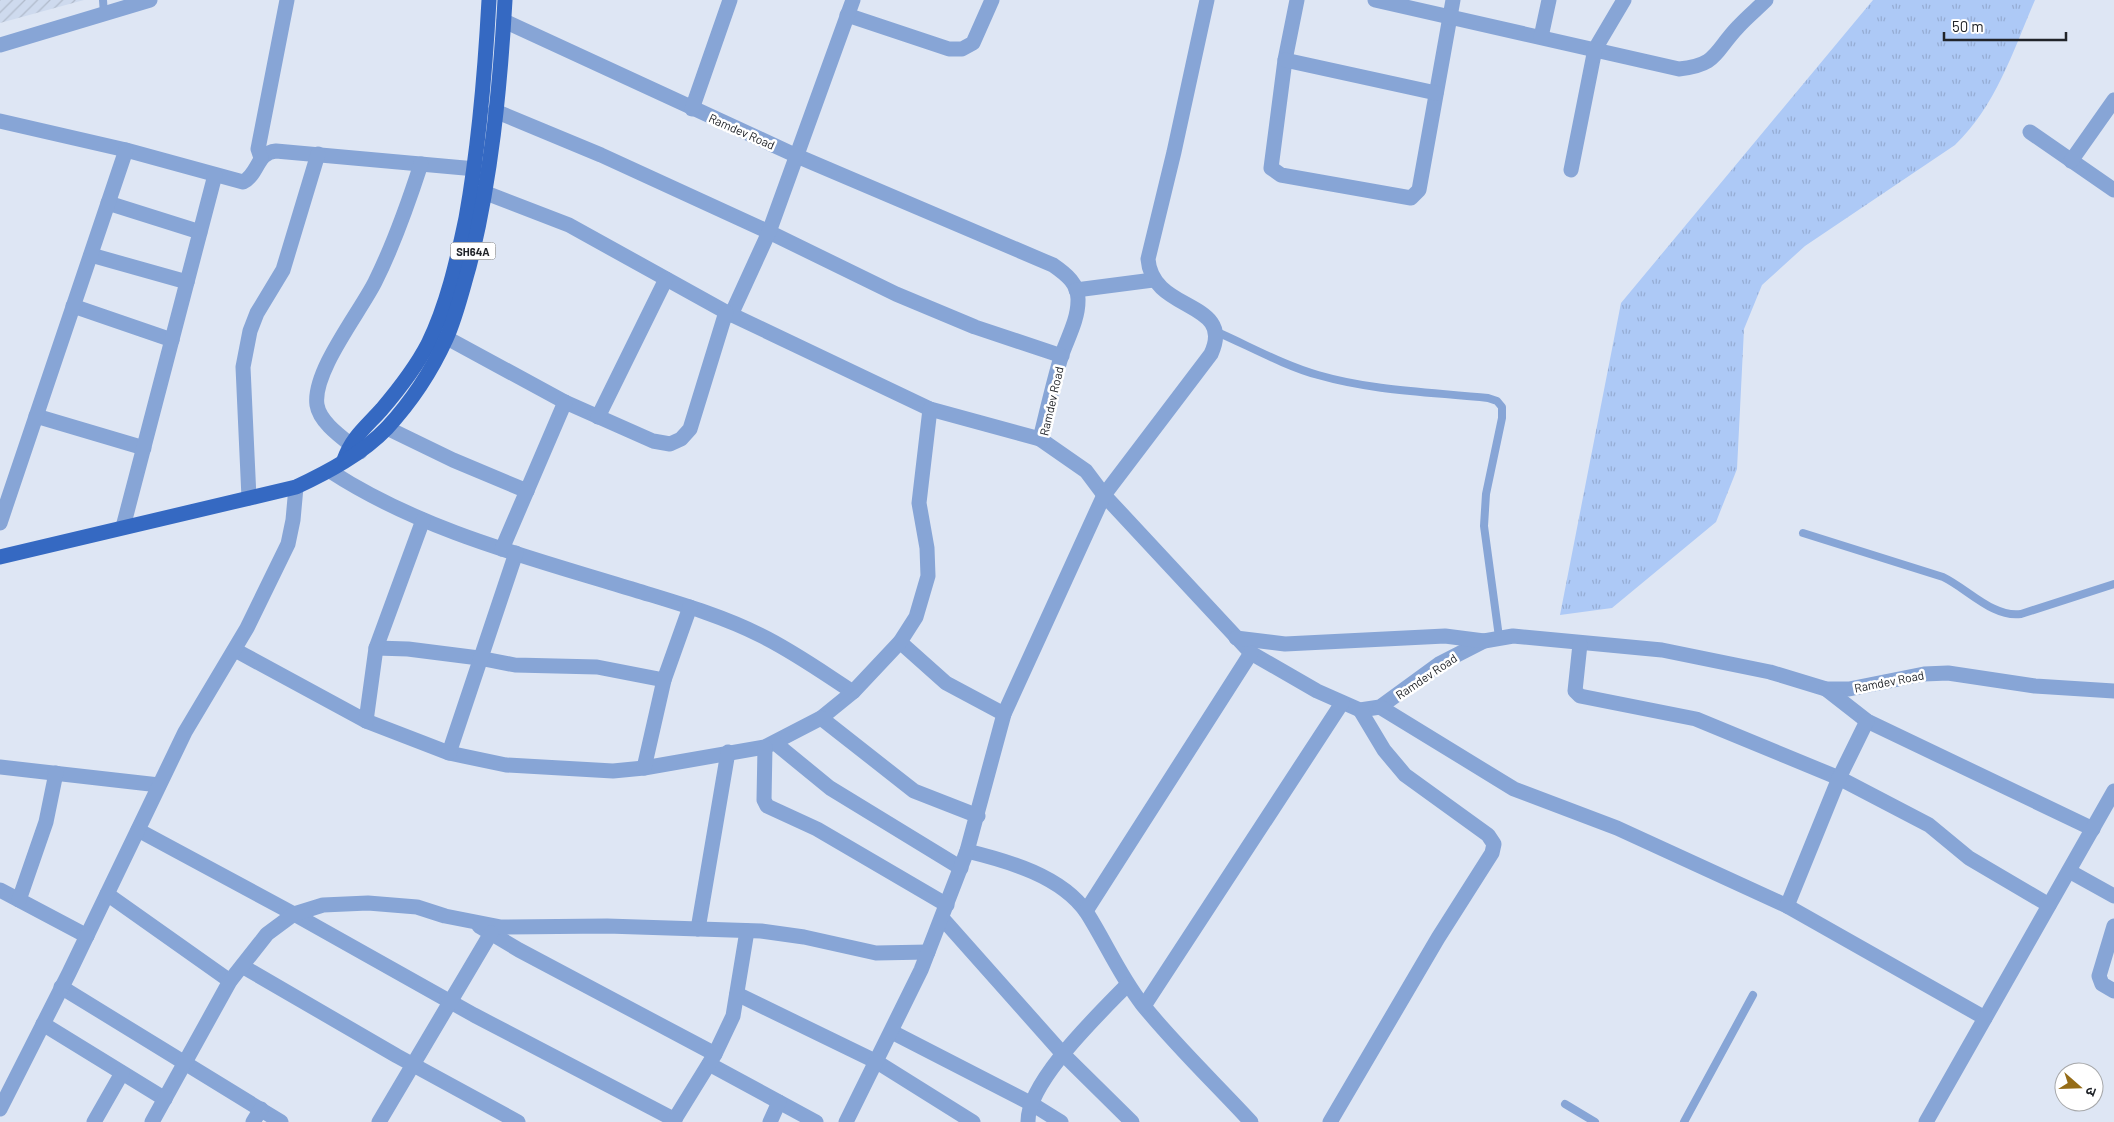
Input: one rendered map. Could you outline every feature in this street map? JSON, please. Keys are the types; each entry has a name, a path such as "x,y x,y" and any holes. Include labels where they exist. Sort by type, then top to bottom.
{"main road":[{"name":"SH64A","path":"355,447 387,428 432,366 447,338 462,290 486,193 482,170 489,0"},
{"name":"SH64A","path":"0,557 296,487 330,471 344,460 398,391 427,345 441,313 482,170 495,111 505,0"}],"street":[{"path":"0,45 104,7 150,0"},
{"path":"261,158 258,149 287,0"},
{"path":"447,338 565,402 653,441 670,444 682,439 690,429 729,314 769,232 853,0"},
{"path":"847,15 949,49 962,48 973,43 992,0"},
{"path":"846,1122 892,1032 928,952 967,851 1004,714 1104,495 1210,354 1216,342 1217,332 1212,322 1162,289 1153,280 1148,270 1148,259 1174,152 1206,0"},
{"path":"1297,0 1285,60 1271,168 1280,175 1410,198 1419,190 1453,0"},
{"path":"1379,0 1679,69 1698,67 1716,57 1738,27 1766,0"},
{"path":"1541,37 1549,0"},
{"path":"1571,170 1595,49 1624,0"},
{"path":"692,109 727,1"},
{"name":"Ramdev Road","path":"504,21 797,156 1054,265 1069,276 1076,290 1078,301 1076,314 1062,356 1040,439 1086,471 1104,495 1251,652 1342,704 1360,710 1380,707 1439,664 1491,639 1513,636 1580,644 1662,650 1770,672 1826,689 1849,689 1924,674 1948,672 2035,686 2114,691"},
{"path":"1285,60 1436,93"},
{"path":"2071,160 2114,100"},
{"name":"Ramdev Road","path":"495,111 601,155 769,232 896,294 975,326 1062,356"},
{"path":"0,121 126,150 243,182 250,179 261,158 268,152 276,151 482,170"},
{"path":"2030,132 2114,190"},
{"path":"0,523 126,150"},
{"path":"249,498 243,367 250,331 257,313 283,270 318,154"},
{"path":"355,447 325,421 317,406 317,388 324,370 375,283 401,225 421,164"},
{"path":"123,527 215,175"},
{"path":"486,193 569,225 729,314 930,409 1040,439"},
{"path":"108,203 200,232"},
{"path":"91,255 187,282"},
{"path":"598,417 666,279"},
{"path":"1076,290 1153,280"},
{"path":"73,306 172,340"},
{"path":"449,752 479,658 527,491 565,402"},
{"path":"235,650 366,721 449,752 506,765 613,771 644,768 770,745 821,718 853,692 900,642 916,617 928,576 927,548 919,503 930,409"},
{"path":"36,416 144,448"},
{"path":"387,428 453,460 527,491"},
{"path":"330,471 360,491 423,520 509,551 690,607 759,634 798,656 853,692"},
{"path":"0,1109 5,1089 62,987 185,732 235,650 288,544 294,520 296,487"},
{"path":"366,721 376,648 423,520"},
{"path":"644,768 664,680 690,607"},
{"path":"1236,638 1285,644 1444,636 1491,639"},
{"path":"900,642 946,683 1004,714"},
{"path":"1580,644 1575,684 1575,691 1580,696 1696,719 1839,778 1929,825 1969,858 2049,905"},
{"path":"376,648 408,649 479,658 515,665 596,668 664,680"},
{"path":"1086,911 1251,652"},
{"path":"1826,689 1867,721 2093,829"},
{"path":"1144,1006 1342,704"},
{"path":"1380,707 1514,789 1617,828 1787,906 1985,1018"},
{"path":"1330,1122 1438,938 1492,853 1494,844 1488,835 1405,775 1384,750 1360,710"},
{"path":"821,718 914,791 978,816"},
{"path":"1787,906 1839,778 1867,721"},
{"path":"770,745 830,788 961,868"},
{"path":"770,745 764,800 767,806 817,829 944,911 1062,1053 1132,1122"},
{"path":"698,929 728,752"},
{"path":"0,767 159,785"},
{"path":"19,900 46,822 56,773"},
{"path":"1926,1122 2114,791"},
{"path":"138,830 294,914 452,1003 674,1121 712,1059 733,1016 747,931"},
{"path":"967,851 1002,859 1044,876 1072,897 1086,911 1127,985 1251,1122"},
{"path":"2069,871 2114,896"},
{"path":"0,890 86,936"},
{"path":"107,894 230,981"},
{"path":"152,1122 230,981 267,934 294,914 323,905 368,903 417,907 472,922 517,927 608,926 747,931 804,937 876,953 928,952"},
{"path":"472,922 712,1059 779,1102 816,1122"},
{"path":"2114,926 2099,976 2102,984 2114,991"},
{"path":"379,1122 452,1003 491,933"},
{"path":"242,966 413,1065 518,1122"},
{"path":"1028,1122 1032,1104 1062,1053 1127,985"},
{"path":"62,987 186,1062 257,1116 281,1122"},
{"path":"737,994 877,1062 973,1122"},
{"path":"43,1024 165,1099"},
{"path":"892,1032 1032,1104 1061,1122"},
{"path":"94,1122 122,1073"},
{"path":"770,1122 779,1102"}],"lane":[{"path":"1217,332 1316,375 1342,381 1421,393 1488,398 1497,401 1502,407 1502,418 1486,494 1484,526 1491,639"},
{"path":"1803,533 1943,577 2005,615 2021,614 2114,584"},
{"path":"1684,1122 1754,995"},
{"path":"1565,1104 1595,1122"}],"shaded area":[{"path":"0,0 84,0 0,23"}],"green space":[{"path":"1873,0 2035,0 2011,58 1993,95 1982,113 1955,145 1805,246 1762,285 1744,329 1737,469 1716,522 1612,608 1560,615 1621,303"}]}
